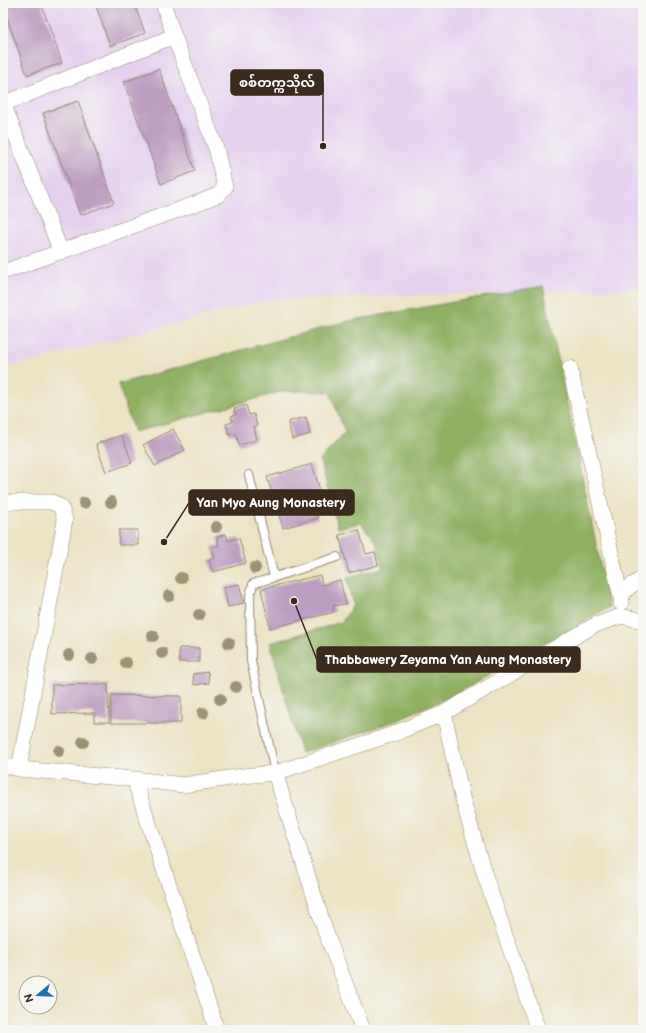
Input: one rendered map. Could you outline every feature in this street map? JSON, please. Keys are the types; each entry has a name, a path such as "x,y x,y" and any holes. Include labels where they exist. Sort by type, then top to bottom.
{"street":[{"path":"3,272 192,205 218,195 225,188 216,148 174,36 164,3"},
{"path":"61,252 3,104 174,36"},
{"path":"570,368 621,598 621,616"},
{"path":"3,502 52,502 61,507 65,520 19,768"},
{"path":"621,598 629,586 643,579"},
{"path":"3,765 19,768 183,785 274,773 393,734 444,713 593,626 621,616 643,621"},
{"path":"444,713 462,797 484,873 538,1030"},
{"path":"274,773 326,933 363,1030"},
{"path":"134,779 217,1030"}],"lane":[{"path":"249,475 274,577"},
{"path":"274,773 251,661 250,596 253,584 337,557"}],"shaded area":[{"path":"3,3 643,3 643,290 268,300 3,368"}],"green space":[{"path":"543,286 609,607 454,695 389,723 301,753 270,643 342,622 353,605 347,577 383,568 376,542 361,523 338,528 320,460 345,432 330,392 284,391 134,432 118,384 348,321"}],"building":[{"path":"3,3 41,3 62,63 27,75 3,7"},
{"path":"95,3 134,3 145,33 110,46"},
{"path":"159,69 195,171 161,184 124,82"},
{"path":"78,101 114,203 80,215 43,113"},
{"path":"246,405 249,415 254,414 257,426 254,427 257,440 239,445 236,434 229,435 226,424 233,422 231,416 236,415 234,409"},
{"path":"306,417 310,434 292,439 288,422"},
{"path":"173,429 185,450 155,466 143,445"},
{"path":"122,435 132,463 106,472 96,444"},
{"path":"312,464 324,504 315,507 318,518 283,528 267,477"},
{"path":"119,530 138,530 138,545 119,545"},
{"path":"359,530 366,554 375,552 378,565 349,573 339,535"},
{"path":"226,534 228,541 239,538 246,563 213,572 209,560 215,558 212,547 219,545 217,537"},
{"path":"320,575 322,585 340,580 346,604 333,606 334,612 270,628 261,589"},
{"path":"239,584 244,603 228,607 224,587"},
{"path":"179,648 199,648 199,662 179,662"},
{"path":"208,672 209,683 194,685 193,674"},
{"path":"108,684 109,722 94,722 94,713 52,714 52,685"},
{"path":"111,695 181,696 181,723 111,723"}],"place":[{"name":"စစ်‌တက္ကသိုလ်","path":"323,146"},
{"name":"Yan Myo Aung Monastery","path":"164,542"},
{"name":"Thabbawery Zeyama Yan Aung Monastery","path":"294,601"}]}
